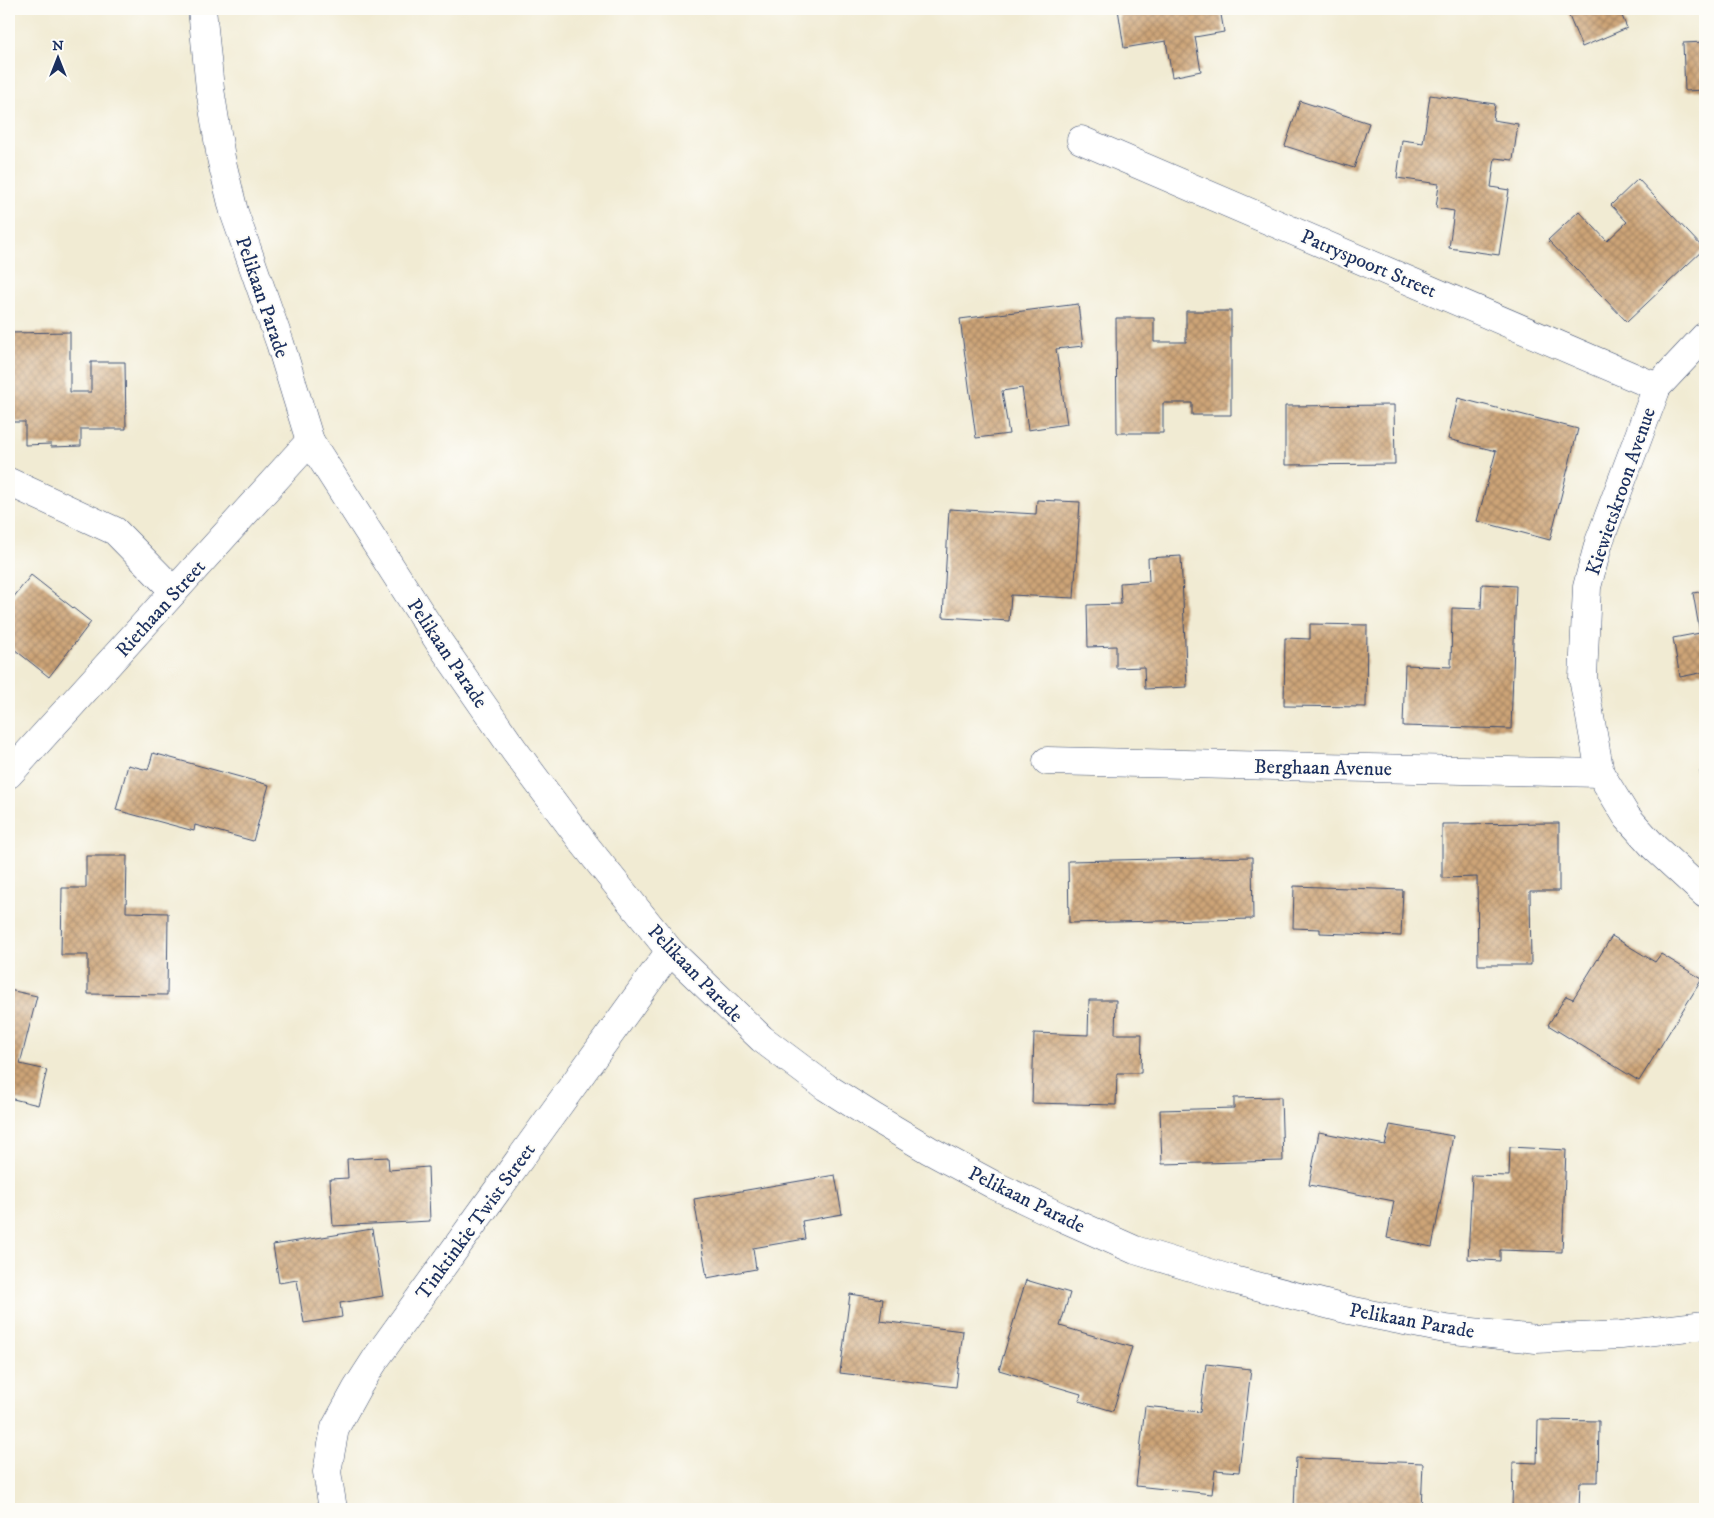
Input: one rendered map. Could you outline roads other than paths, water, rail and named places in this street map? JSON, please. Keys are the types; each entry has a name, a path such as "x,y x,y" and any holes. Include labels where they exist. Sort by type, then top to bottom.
{"street":[{"name":"Pelikaan Parade","path":"202,9 210,89 225,176 234,212 280,343 310,441 434,634 514,750 585,845 670,951 762,1040 826,1087 929,1150 1061,1218 1135,1250 1248,1284 1348,1310 1446,1330 1536,1339 1621,1335 1705,1325"},
{"name":"Patryspoort Street","path":"1081,140 1657,387"},
{"name":"Kiewietskroon Avenue","path":"1705,336 1657,387 1599,542 1588,587 1583,678 1600,773 1628,817 1648,841 1705,894"},
{"name":"Riethaan Street","path":"9,774 310,441"},
{"path":"9,482 115,531 174,591"},
{"name":"Berghaan Avenue","path":"1047,761 1600,773"},
{"name":"Tinktinkie Twist Street","path":"333,1509 327,1472 333,1437 335,1428 357,1388 670,951"}]}
